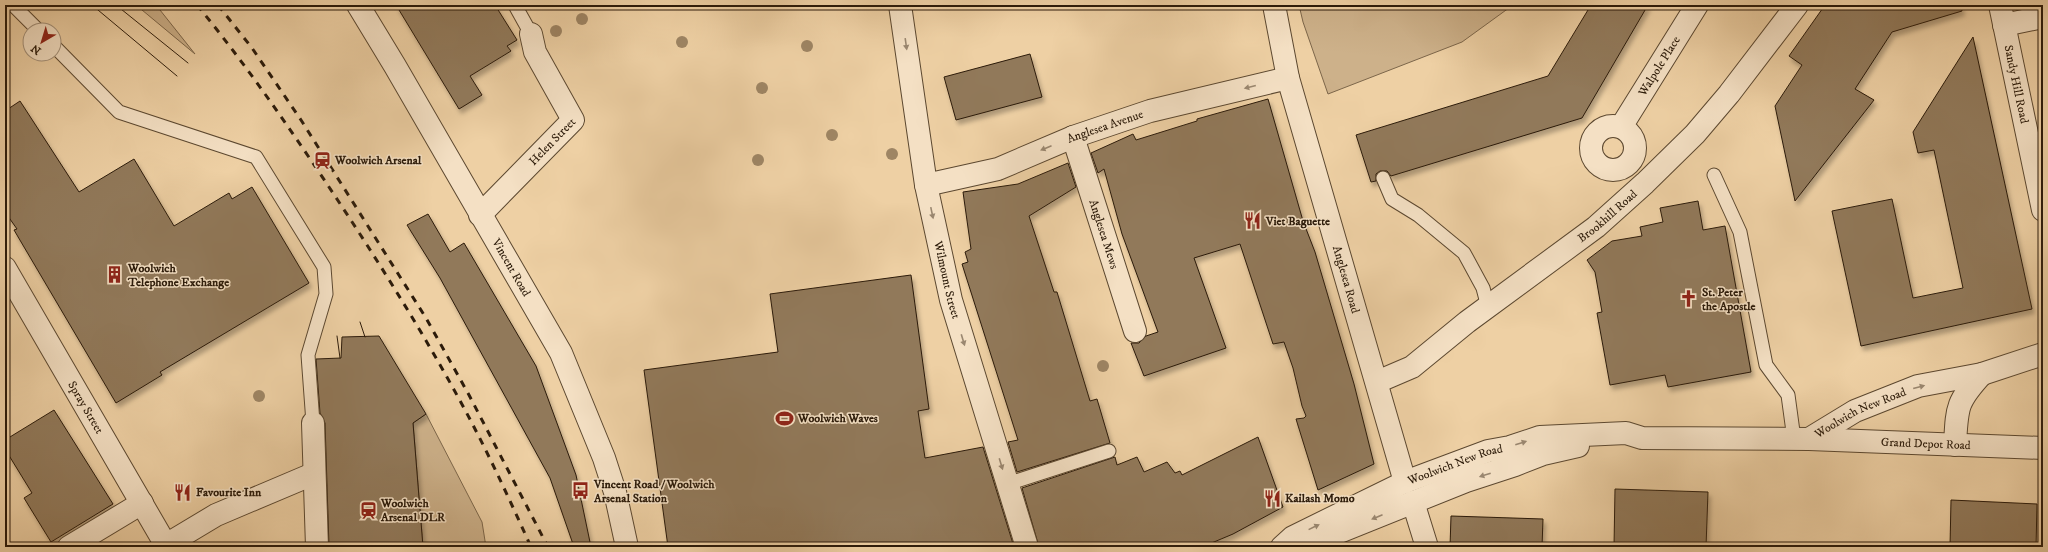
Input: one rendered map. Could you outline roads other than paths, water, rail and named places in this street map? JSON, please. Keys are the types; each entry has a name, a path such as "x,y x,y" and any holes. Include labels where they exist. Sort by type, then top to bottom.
{"street":[{"name":"Vincent Road","path":"358,5 395,66 561,353 604,458 615,492 627,547"},
{"name":"Wilmount Street","path":"900,5 926,185 951,300 1026,547"},
{"name":"Anglesea Road","path":"1274,5 1288,78 1409,492 1427,547"},
{"name":"Walpole Place","path":"1621,127 1697,5"},
{"name":"Brookhill Road","path":"1377,382 1412,367 1488,307 1590,232 1645,184 1695,134 1724,100 1797,5"},
{"path":"2002,15 2043,17"},
{"name":"Sandy Hill Road","path":"2002,15 2043,210"},
{"name":"Helen Street","path":"480,215 573,120 535,52 531,34"},
{"name":"Anglesea Avenue","path":"926,185 998,169 1072,137 1150,111 1288,78"},
{"path":"1612,126 1621,127 1633,137 1635,144 1634,158 1628,166 1613,171 1605,170 1593,159 1591,151 1594,136 1600,130 1612,126"},
{"name":"Anglesea Mews","path":"1072,137 1135,331"},
{"path":"1628,166 1645,184"},
{"name":"Spray Street","path":"5,268 167,546"},
{"name":"Woolwich New Road","path":"1302,547 1488,451 1510,447 1540,437 1568,441 1631,446 1642,438 1802,439 1855,411 1918,386 1982,374 2043,354"},
{"name":"Woolwich New Road","path":"1955,445 1959,404 1966,391 1982,374"},
{"path":"313,423 313,474 316,547"},
{"name":"Grand Depot Road","path":"1802,439 2043,448"},
{"path":"167,546 216,515 313,474"},
{"name":"Woolwich New Road","path":"1282,547 1293,537 1409,492"},
{"path":"68,547 142,503"}],"lane":[{"path":"13,5 30,22"},
{"path":"516,7 531,34"},
{"path":"62,54 119,112 256,157 324,267 326,294 308,355 313,423"},
{"path":"1714,175 1740,232 1766,365 1788,394 1802,439"},
{"path":"1382,178 1392,199 1418,214 1464,253 1483,288 1488,307"},
{"path":"1007,484 1109,451"}],"tram line":[{"path":"92,5 177,76"},
{"path":"116,5 188,63"},
{"path":"360,322 365,337"},
{"path":"337,336 340,358"}],"railway":[{"path":"197,5 248,71 312,161 395,289 468,415 531,547"},
{"path":"218,5 252,48 301,120 426,318 469,395 548,547"}],"place":[{"name":"Woolwich Arsenal","path":"322,160"},
{"name":"Viet Baguette","path":"1253,221"},
{"name":"Woolwich Telephone Exchange","path":"115,275"},
{"name":"St. Peter the Apostle","path":"1689,299"},
{"name":"Woolwich Waves","path":"785,418"},
{"name":"Vincent Road / Woolwich Arsenal Station","path":"581,491"},
{"name":"Favourite Inn","path":"183,492"},
{"name":"Kailash Momo","path":"1272,498"},
{"name":"Woolwich Arsenal DLR","path":"368,510"}]}
